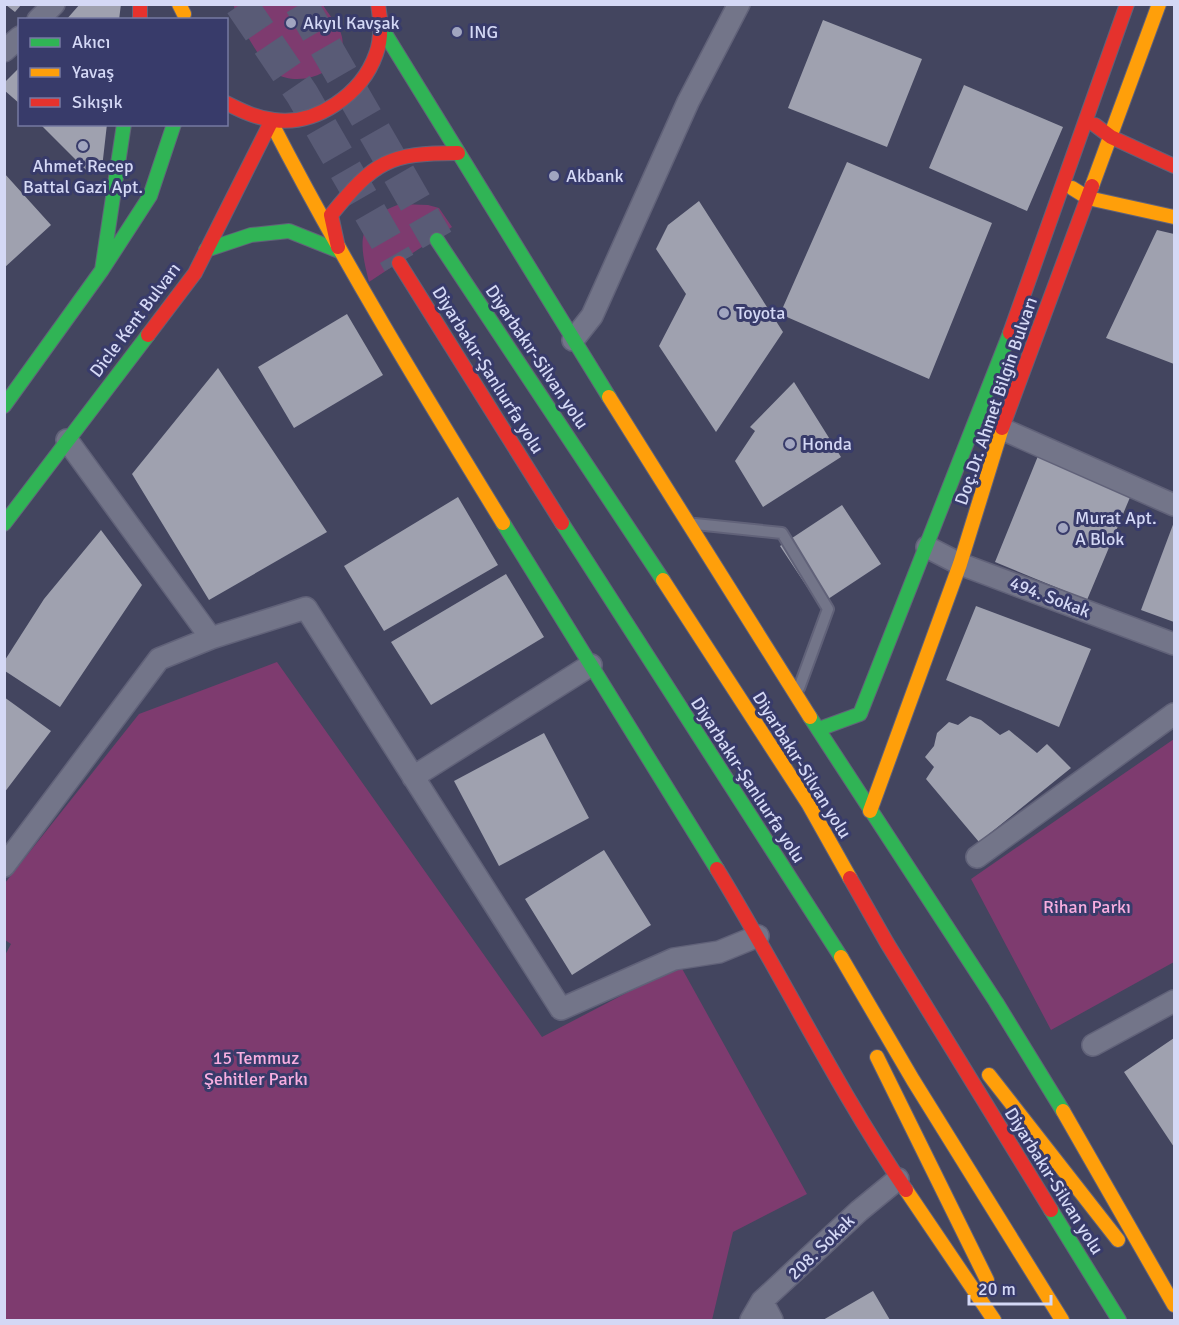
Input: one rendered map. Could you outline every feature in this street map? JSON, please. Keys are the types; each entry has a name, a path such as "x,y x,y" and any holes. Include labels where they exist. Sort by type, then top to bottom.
{"main road":[{"path":"228,104 239,112 271,122 298,121 324,113 346,99 364,78 376,54 381,27 378,4"},
{"name":"Doç.Dr. Ahmet Bilgin Bulvarı","path":"819,729 860,714 984,404 1088,120 1127,4"},
{"name":"Doç.Dr. Ahmet Bilgin Bulvarı","path":"870,811 960,564 1002,429 1159,4"},
{"path":"381,27 688,523 1060,1105 1174,1305"},
{"path":"1088,120 1111,136 1174,166"},
{"path":"271,122 339,251 758,936 777,978 898,1179 994,1320"},
{"name":"Dicle Kent Bulvarı","path":"4,524 195,273 271,122"},
{"path":"102,270 124,126"},
{"path":"4,406 102,270 150,196 173,126"},
{"path":"339,251 331,215 355,184 377,164 403,155 458,153"},
{"path":"1065,184 1088,198 1174,218"},
{"path":"206,250 251,235 289,231 339,251"},
{"name":"Diyarbakır-Silvan yolu","path":"437,240 554,412 809,805 887,943 1119,1320"},
{"name":"Diyarbakır-Şanlıurfa yolu","path":"399,263 849,969 913,1080 1062,1320"},
{"path":"778,860 842,988"},
{"path":"887,943 966,1045"},
{"path":"869,1042 1007,1320"},
{"path":"980,1063 1174,1313"}],"street":[{"path":"40,18 54,4"},
{"path":"573,340 592,316 688,102 739,4"},
{"path":"4,51 18,39"},
{"path":"1002,429 1174,505"},
{"path":"67,440 211,638"},
{"name":"494. Sokak","path":"927,546 960,564 1174,644"},
{"path":"4,866 159,659 211,638 306,609 561,1009 674,959 719,952 758,936"},
{"path":"413,777 591,665"},
{"path":"977,857 1174,714"},
{"path":"1093,1045 1174,1001"},
{"name":"208. Sokak","path":"751,1320 762,1301 859,1211 898,1179"},
{"path":"762,1301 772,1320"}],"lane":[{"path":"688,523 782,533 828,609 797,694"}],"green space":[{"path":"234,5 323,5 341,33 342,49 338,60 330,68 309,78 297,79 275,73 259,55 235,16"},
{"path":"400,204 428,205 439,208 452,227 369,282 363,255 364,234 375,217"},
{"name":"15 Temmuz Şehitler Parkı","path":"277,662 542,1037 680,965 807,1194 733,1232 712,1320 5,1320 4,957 11,944 5,940 5,883 139,714"},
{"name":"Rihan Parkı","path":"1174,739 1174,962 1051,1030 971,879"}],"building":[{"path":"80,4 121,4 119,18 68,18"},
{"path":"6,5 21,5 15,12"},
{"path":"823,20 922,59 887,147 788,108"},
{"name":"Ahmet Recep Battal Gazi Apt.","path":"18,69 18,102 4,90 4,83"},
{"path":"964,85 1063,127 1027,211 929,168"},
{"name":"Ahmet Recep Battal Gazi Apt.","path":"42,126 107,126 102,168 89,173"},
{"path":"847,162 992,223 929,379 780,314"},
{"path":"4,173 51,225 4,268"},
{"name":"Toyota","path":"699,201 783,332 716,432 659,346 686,294 656,249 668,225"},
{"path":"1157,230 1174,234 1174,364 1106,338"},
{"path":"347,314 383,375 294,428 258,367"},
{"path":"218,368 327,532 209,600 132,474"},
{"name":"Honda","path":"794,382 841,457 763,507 735,461 755,431 750,427"},
{"name":"Murat Apt. A Blok","path":"1038,456 1131,495 1087,600 995,562"},
{"path":"458,497 498,565 384,631 344,566"},
{"path":"842,505 881,564 819,605 780,546"},
{"path":"1174,522 1174,622 1141,610"},
{"path":"101,530 142,585 60,707 5,671 5,660 44,599"},
{"path":"506,574 544,637 431,705 391,642"},
{"path":"976,606 1091,649 1059,727 946,680"},
{"path":"4,697 51,731 4,793"},
{"path":"970,716 981,720 1000,735 1009,730 1037,753 1047,744 1071,768 979,842 926,779 934,767 925,757 934,746 937,733 949,722 958,725"},
{"path":"544,733 589,818 499,866 454,781"},
{"path":"604,850 651,925 572,975 525,899"},
{"path":"1174,1038 1174,1147 1124,1072"},
{"path":"873,1291 890,1320 823,1320"}],"tunnel":[{"path":"241,4 302,94 399,263"},
{"path":"301,4 437,240"}],"traffic: fast":[{"path":"381,27 609,397"},
{"path":"102,270 124,126"},
{"path":"4,406 102,270 150,196 173,126"},
{"path":"206,250 251,235 289,231 339,251"},
{"path":"437,240 663,580"},
{"path":"819,729 860,714 1010,333"},
{"path":"4,524 148,335"},
{"path":"503,523 717,869"},
{"path":"562,523 841,957"},
{"path":"810,717 996,1002 1063,1111"},
{"path":"1051,1210 1119,1320"}],"traffic: slow":[{"path":"179,4 184,14"},
{"path":"1092,186 1159,4"},
{"path":"271,122 354,275 503,523"},
{"path":"1072,188 1088,198 1174,217"},
{"path":"609,397 810,717"},
{"path":"870,811 960,564 1002,428"},
{"path":"663,580 809,805 850,878"},
{"path":"841,957 913,1080 1062,1320"},
{"path":"877,1057 987,1280"},
{"path":"989,1075 1118,1240"},
{"path":"1063,1111 1174,1305"},
{"path":"906,1190 994,1320"}],"traffic: jam":[{"path":"140,4 140,18"},
{"path":"228,104 261,118 290,121 306,118 336,104 360,82 376,54 380,29 378,4"},
{"path":"1010,333 1127,4"},
{"path":"148,335 195,273 271,122"},
{"path":"1095,125 1111,137 1174,166"},
{"path":"338,247 331,215 372,172 399,158 434,153 458,153"},
{"path":"1002,428 1092,186"},
{"path":"399,263 562,523"},
{"path":"717,869 856,1111 906,1190"},
{"path":"850,878 887,943 1051,1210"}],"place":[{"name":"Akyıl Kavşak","path":"291,23"},
{"name":"ING","path":"457,32"},
{"name":"Ahmet Recep Battal Gazi Apt.","path":"83,146"},
{"name":"Akbank","path":"554,176"},
{"name":"Toyota","path":"724,313"},
{"name":"Honda","path":"790,444"},
{"name":"Murat Apt. A Blok","path":"1063,528"}]}
